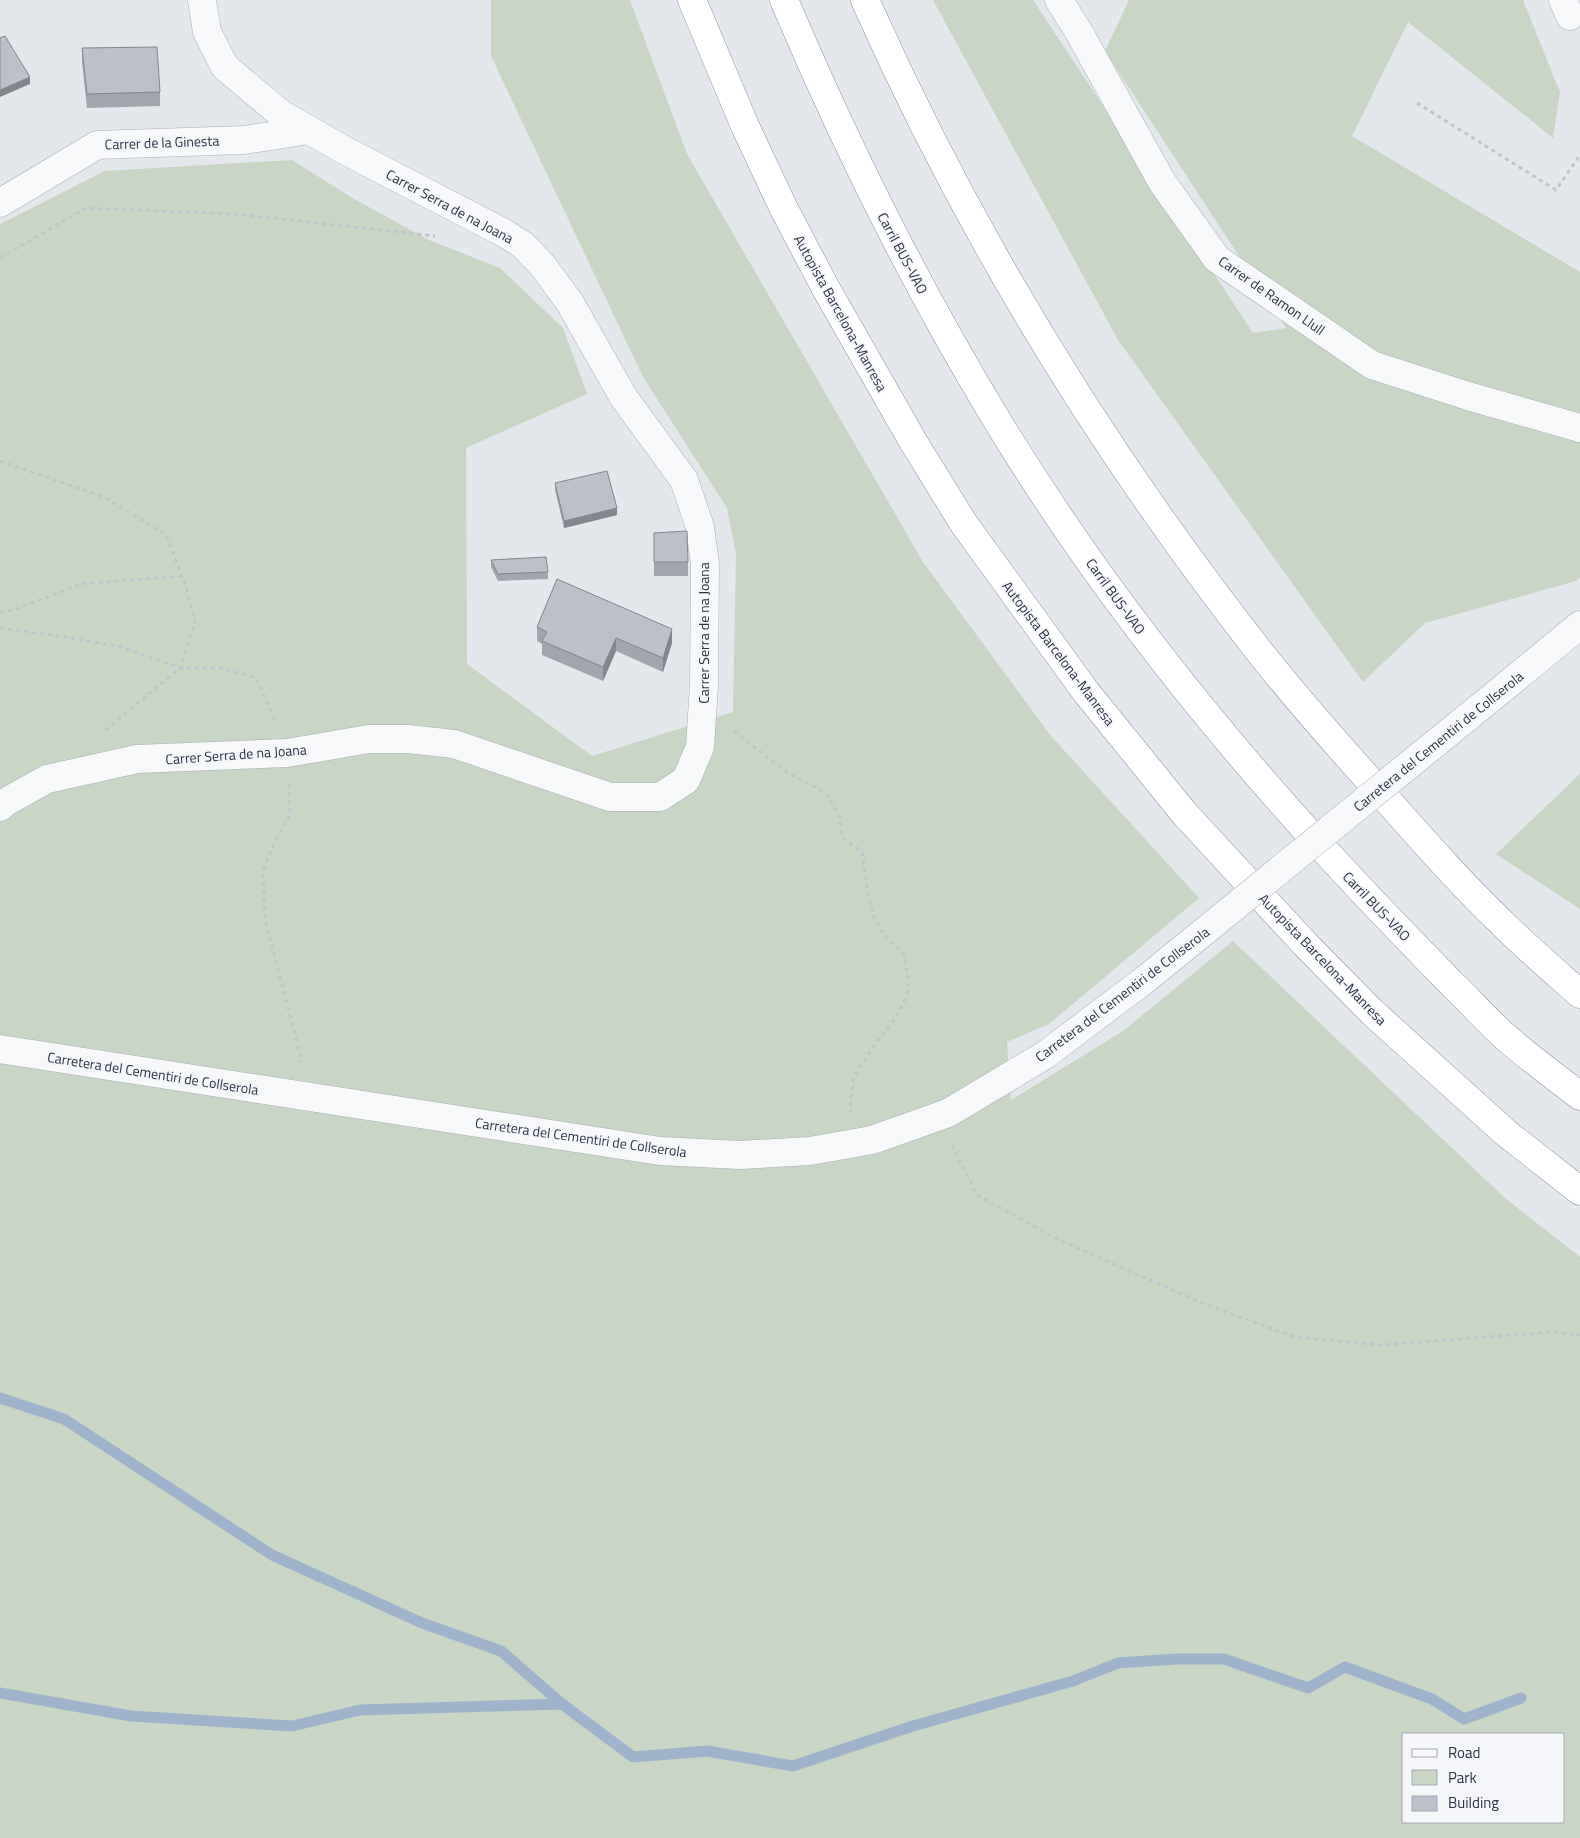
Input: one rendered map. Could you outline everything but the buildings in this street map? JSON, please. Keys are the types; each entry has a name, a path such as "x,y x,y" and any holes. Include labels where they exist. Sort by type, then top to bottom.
{"highway":[{"name":"Autopista Barcelona-Manresa","path":"692,0 745,126 783,207 830,296 914,443 964,524 1086,692 1184,812 1312,951 1372,1012 1506,1133 1580,1191"},
{"name":"Carril BUS-VAO","path":"784,0 853,156 897,244 939,321 996,419 1103,580 1148,640 1276,797 1371,901 1508,1040 1580,1096"},
{"path":"865,0 922,124 1003,272 1104,436 1156,514 1263,656 1440,860 1496,918 1580,994"}],"street":[{"name":"Carrer Serra de na Joana","path":"0,807 46,779 137,760 287,753 369,739 408,738 454,744 610,798 660,797 686,780 700,747 704,685 704,564 700,528 684,480 624,398 570,303 543,266 523,245 504,233 344,150 281,114 225,67 208,32 202,0"},
{"name":"Carrer de Ramon Llull","path":"1066,4 1162,182 1217,259 1372,365 1468,396 1580,428"},
{"name":"Carrer de la Ginesta","path":"0,203 97,144 244,140 309,130"},
{"name":"Carretera del Cementiri de Collserola","path":"0,1049 660,1151 740,1155 810,1152 872,1140 948,1113 1046,1055 1142,982 1580,625"}],"path":[{"path":"1417,104 1556,190 1580,155"},
{"path":"0,258 86,208 236,214 444,236"},
{"path":"0,461 104,497 166,535 182,576 195,622 180,668 98,736"},
{"path":"0,613 16,609 81,584 182,576"},
{"path":"0,628 121,647 180,668 221,668 256,678 287,753 290,815 275,841 264,870 265,919 302,1061 306,1096"},
{"path":"703,708 786,772 827,795 839,815 842,837 862,852 867,887 874,916 886,938 904,953 909,989 899,1013 854,1076 850,1107 859,1142"},
{"path":"948,1113 950,1140 976,1195 1057,1239 1207,1305 1295,1338 1381,1345 1550,1332 1580,1335"}],"green space":[{"path":"491,0 630,0 687,154 923,562 1051,736 1199,898 1049,1024 1007,1042 1011,1100 1123,1031 1233,941 1505,1198 1580,1257 1580,1838 0,1838 0,224 105,171 292,160 354,199 429,240 500,268 563,328 587,394 466,448 467,664 592,756 733,712 736,554 727,508 643,377 491,56"},
{"path":"933,0 1033,0 1253,333 1286,328 1105,51 1129,0 1523,0 1560,92 1553,138 1408,22 1352,136 1580,272 1580,577 1576,581 1425,623 1363,682 1118,340"},
{"path":"1580,774 1580,909 1496,854"}],"waterway":[{"path":"0,1398 64,1419 272,1555 422,1623 501,1651 562,1704"},
{"path":"0,1693 131,1716 292,1726 360,1710 562,1704 633,1757 707,1751 793,1766 913,1726 1073,1681 1118,1663 1176,1659 1224,1659 1308,1688 1345,1667 1432,1699 1464,1719 1521,1698"}]}
